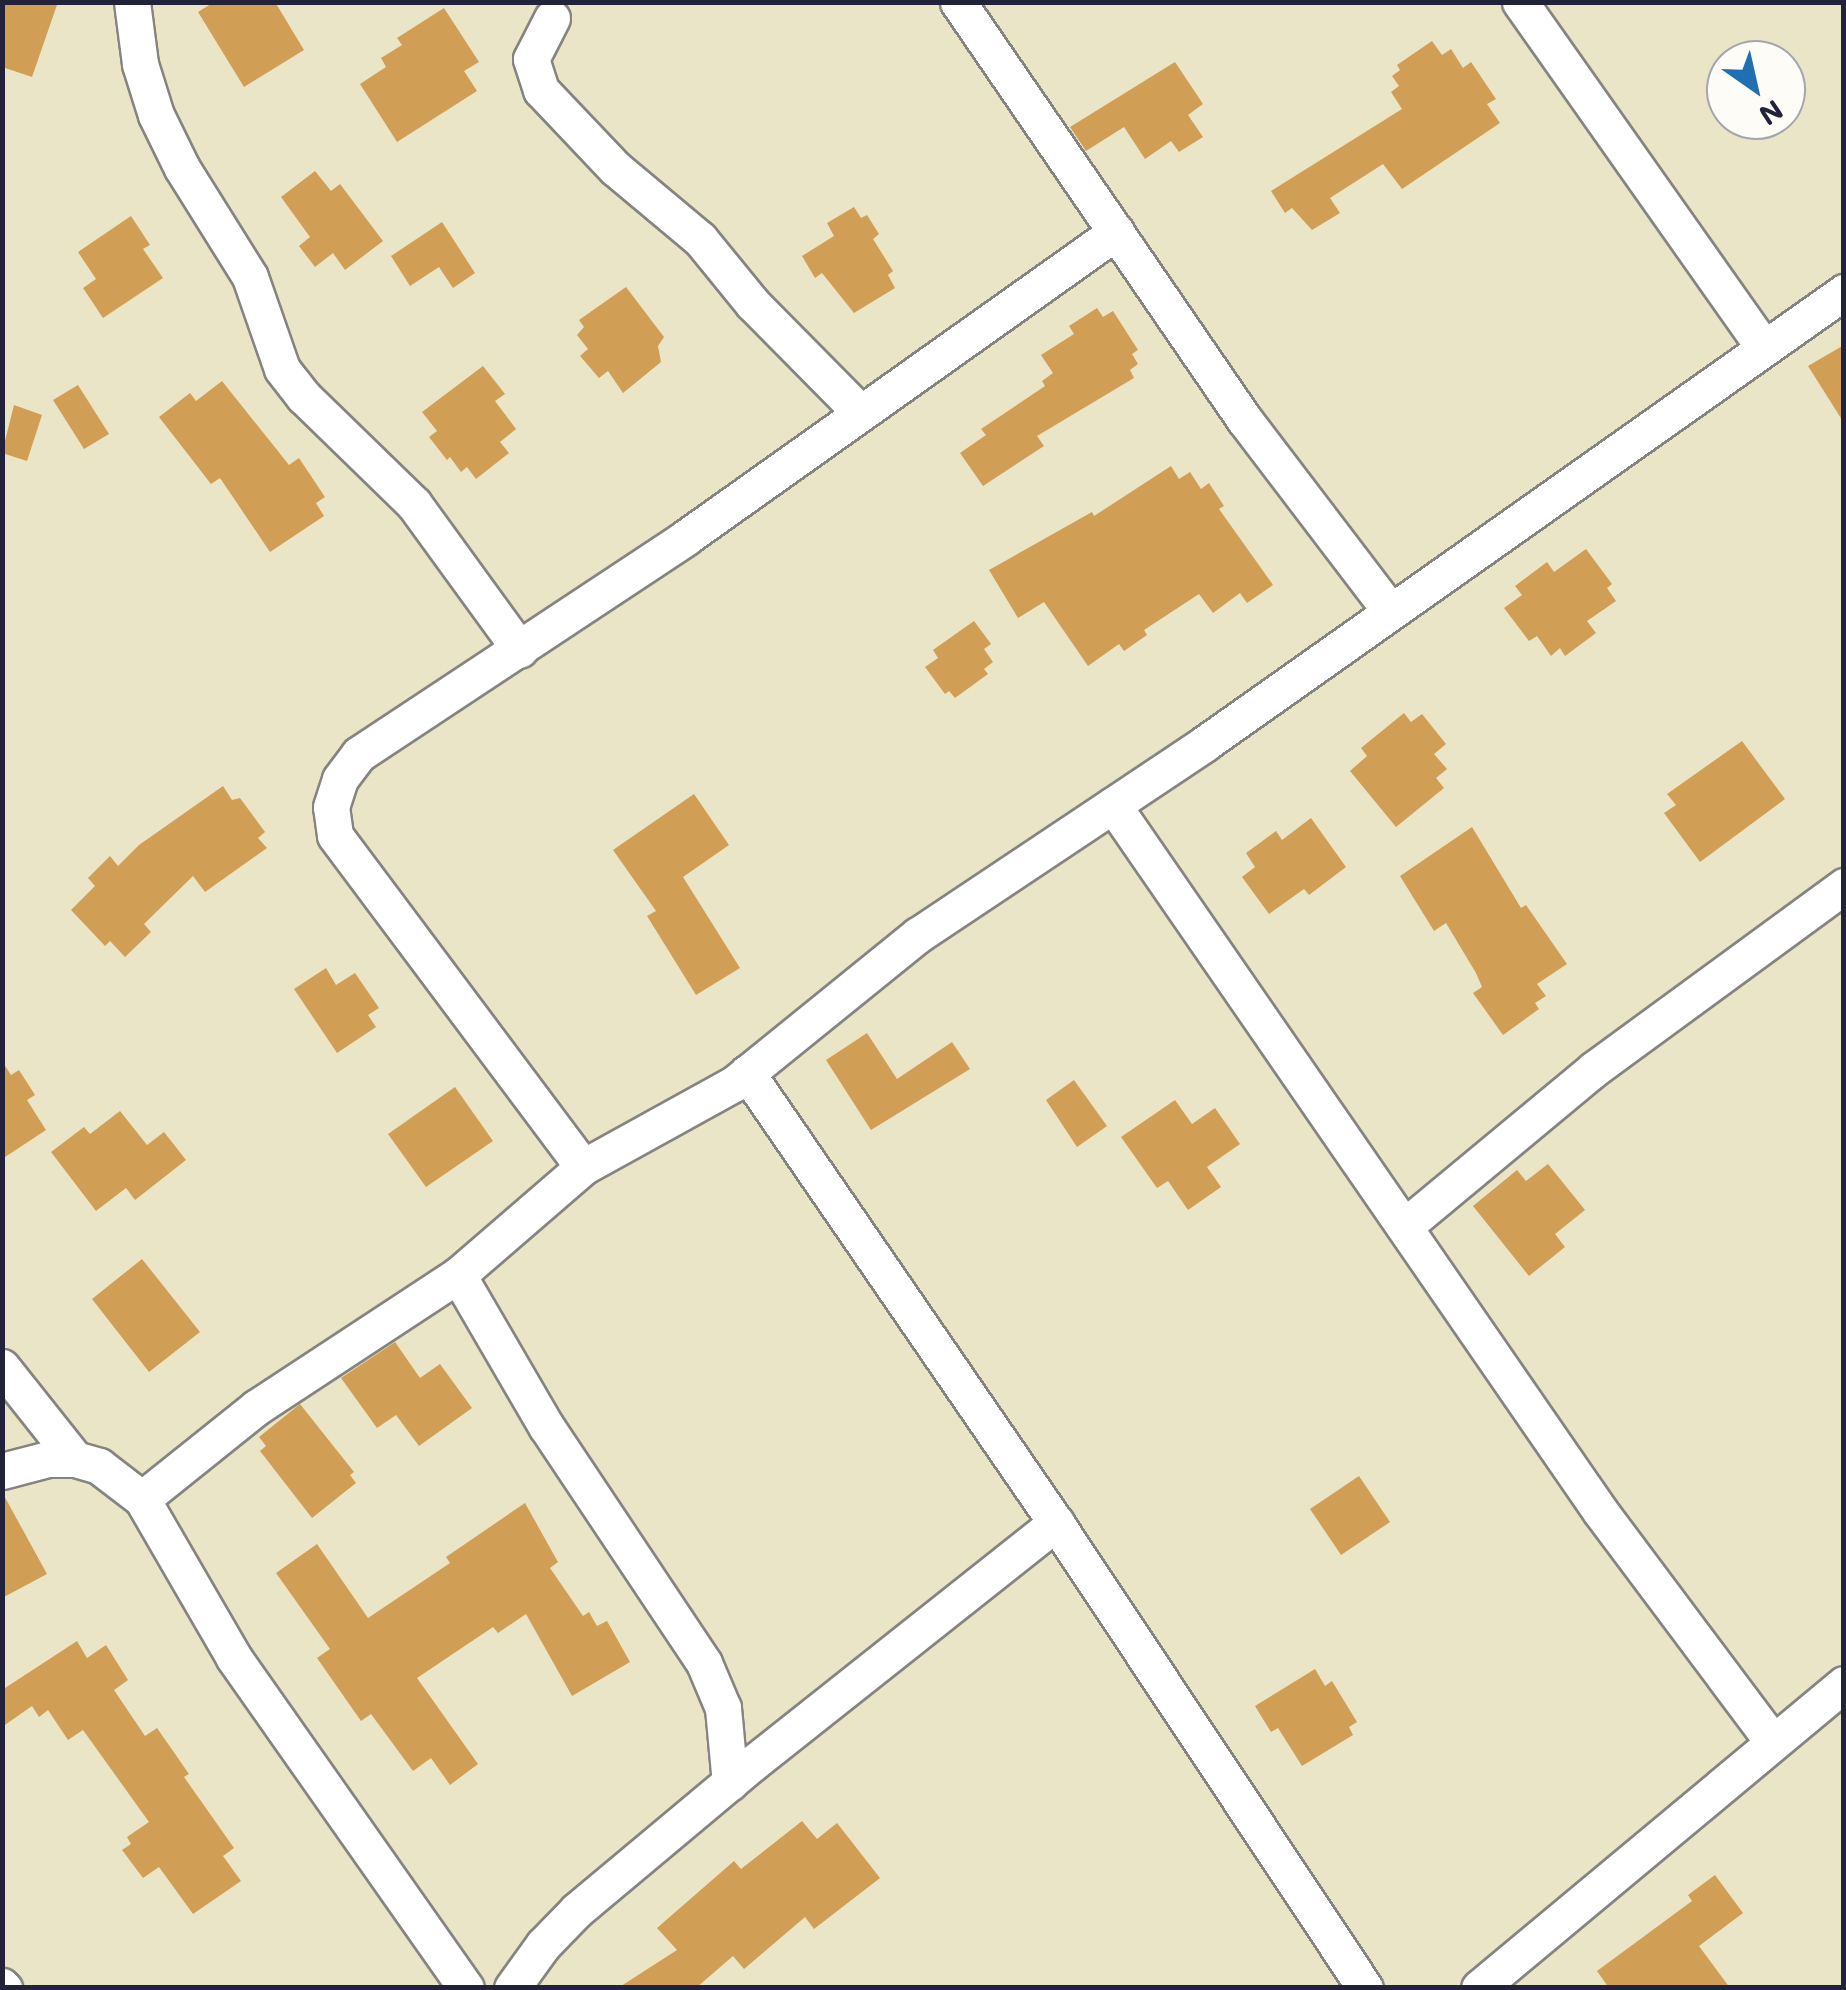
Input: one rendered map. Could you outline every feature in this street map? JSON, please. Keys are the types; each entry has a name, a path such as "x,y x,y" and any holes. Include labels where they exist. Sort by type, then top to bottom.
{"street":[{"path":"132,2 140,64 156,115 182,168 250,277 282,369 304,396 414,504 520,650"},
{"path":"958,2 1244,419 1389,609"},
{"path":"1520,2 1763,346"},
{"path":"552,18 530,59 540,90 615,168 700,239 753,304 862,413"},
{"path":"583,1167 361,875 336,835 331,807 340,778 359,754 520,650 1116,232"},
{"path":"142,1499 246,1416 458,1275 583,1167 719,1093 918,935 1113,805 1844,292"},
{"path":"1113,805 1600,1511 1772,1741"},
{"path":"1405,1226 1594,1069 1844,886"},
{"path":"747,1073 1056,1523 1366,1988"},
{"path":"458,1275 546,1426 704,1663 724,1708 730,1783"},
{"path":"2,1367 75,1458"},
{"path":"2,1471 48,1459 75,1458 99,1466 142,1499 177,1553 234,1658 466,1988"},
{"path":"512,1988 555,1931 730,1783 1056,1523"},
{"path":"1480,1988 1844,1684"}],"building":[{"path":"2,2 58,2 32,77 2,67"},
{"path":"214,2 275,2 304,50 244,87 198,12"},
{"path":"444,8 479,62 464,71 477,91 397,142 360,84 386,67 381,58 402,45 397,38"},
{"path":"1432,41 1442,55 1451,49 1463,68 1471,62 1496,99 1487,104 1500,123 1402,189 1383,164 1330,198 1340,213 1312,230 1292,208 1285,213 1271,191 1402,109 1391,92 1399,86 1392,76 1400,70 1397,65"},
{"path":"1175,62 1203,104 1188,115 1203,137 1179,152 1171,141 1145,159 1124,127 1086,151 1070,127"},
{"path":"315,171 331,191 340,184 383,241 345,270 333,253 315,267 299,246 310,237 281,197"},
{"path":"854,207 861,218 867,215 879,234 873,239 893,271 888,275 895,288 854,313 822,273 815,278 802,256 834,236 827,223"},
{"path":"131,216 150,245 143,249 163,278 103,318 83,288 96,279 78,252"},
{"path":"442,222 475,273 453,288 439,267 410,286 391,256"},
{"path":"626,287 664,337 658,346 661,362 623,393 608,371 599,378 580,356 588,349 577,335 584,327 579,320"},
{"path":"1097,308 1103,317 1113,311 1138,350 1132,354 1138,364 1130,370 1134,378 1037,436 1044,446 983,486 960,453 986,435 981,429 1045,386 1042,381 1053,373 1041,355 1074,334 1069,326"},
{"path":"1844,345 1844,423 1808,366"},
{"path":"483,366 505,394 495,401 516,429 500,442 509,453 476,479 467,467 461,472 450,457 447,460 429,437 437,431 422,412"},
{"path":"222,381 289,465 299,458 325,497 316,503 324,516 270,552 220,478 211,484 159,417 190,393 196,401"},
{"path":"78,385 109,434 84,449 53,400"},
{"path":"14,405 42,415 27,461 2,453"},
{"path":"1171,466 1179,479 1190,472 1201,489 1209,483 1224,506 1219,509 1273,585 1247,603 1240,593 1213,613 1199,594 1144,630 1147,635 1124,651 1119,644 1088,666 1044,602 1018,618 989,570 1092,512 1094,516"},
{"path":"1586,549 1612,584 1607,588 1616,601 1587,621 1596,633 1565,656 1560,648 1551,656 1537,636 1529,641 1504,608 1522,595 1515,586 1547,562 1554,572"},
{"path":"974,621 991,644 984,649 993,662 984,669 988,674 955,698 949,691 945,694 925,667 938,658 933,650"},
{"path":"1404,713 1411,722 1422,714 1446,744 1434,754 1447,769 1436,778 1444,788 1396,827 1350,771 1367,756 1361,748"},
{"path":"1742,741 1785,799 1700,862 1664,813 1676,805 1667,794"},
{"path":"223,786 232,800 240,798 265,832 258,838 267,848 205,892 193,876 144,924 151,932 125,957 110,941 105,946 71,910 95,886 88,878 110,856 118,866 139,845"},
{"path":"694,794 729,845 683,877 740,968 696,995 647,916 656,911 613,850"},
{"path":"1311,818 1346,867 1309,895 1304,889 1269,914 1242,877 1255,867 1246,853 1276,831 1282,840"},
{"path":"1472,827 1521,908 1526,905 1567,964 1537,984 1546,996 1535,1003 1539,1009 1503,1035 1473,993 1482,987 1446,923 1434,931 1400,876"},
{"path":"326,968 336,985 355,973 379,1008 368,1015 376,1027 337,1053 294,989"},
{"path":"867,1033 897,1079 952,1042 970,1069 871,1130 826,1060"},
{"path":"2,1061 11,1075 19,1070 35,1095 27,1100 46,1130 2,1159"},
{"path":"1074,1080 1107,1126 1077,1147 1046,1100"},
{"path":"455,1087 493,1141 426,1187 388,1134"},
{"path":"1175,1100 1192,1124 1215,1108 1240,1144 1207,1167 1221,1187 1188,1210 1168,1181 1157,1188 1121,1137"},
{"path":"120,1111 147,1145 164,1132 186,1160 135,1200 126,1188 96,1211 51,1152 84,1127 90,1134"},
{"path":"1548,1164 1585,1210 1555,1234 1565,1247 1529,1276 1473,1206 1517,1170 1526,1181"},
{"path":"142,1259 200,1332 149,1372 92,1299"},
{"path":"395,1342 420,1378 440,1364 472,1408 419,1446 396,1415 377,1428 341,1378"},
{"path":"300,1404 354,1472 350,1475 356,1483 312,1518 260,1451 266,1446 259,1437"},
{"path":"1359,1476 1390,1522 1341,1555 1310,1509"},
{"path":"2,1492 47,1574 2,1598"},
{"path":"525,1503 558,1562 550,1568 583,1616 589,1612 597,1626 607,1621 630,1662 572,1696 526,1614 498,1633 493,1627 417,1678 478,1764 450,1785 431,1758 413,1771 371,1714 361,1721 317,1658 330,1649 276,1573 317,1544 368,1618 450,1563 446,1557"},
{"path":"77,1641 87,1658 106,1645 128,1680 114,1690 145,1736 157,1728 189,1774 184,1777 234,1848 223,1856 241,1881 193,1914 159,1867 143,1878 122,1850 131,1844 127,1837 149,1822 83,1730 68,1740 48,1710 39,1717 32,1706 2,1727 2,1690"},
{"path":"1315,1669 1325,1686 1332,1681 1357,1722 1349,1727 1353,1735 1302,1766 1278,1728 1271,1732 1255,1706"},
{"path":"802,1821 817,1839 837,1823 880,1878 814,1929 805,1917 744,1969 733,1956 696,1988 618,1988 677,1950 657,1928 734,1861 741,1869"},
{"path":"1715,1875 1743,1913 1699,1946 1730,1988 1609,1988 1597,1971 1692,1901 1688,1895"}]}
